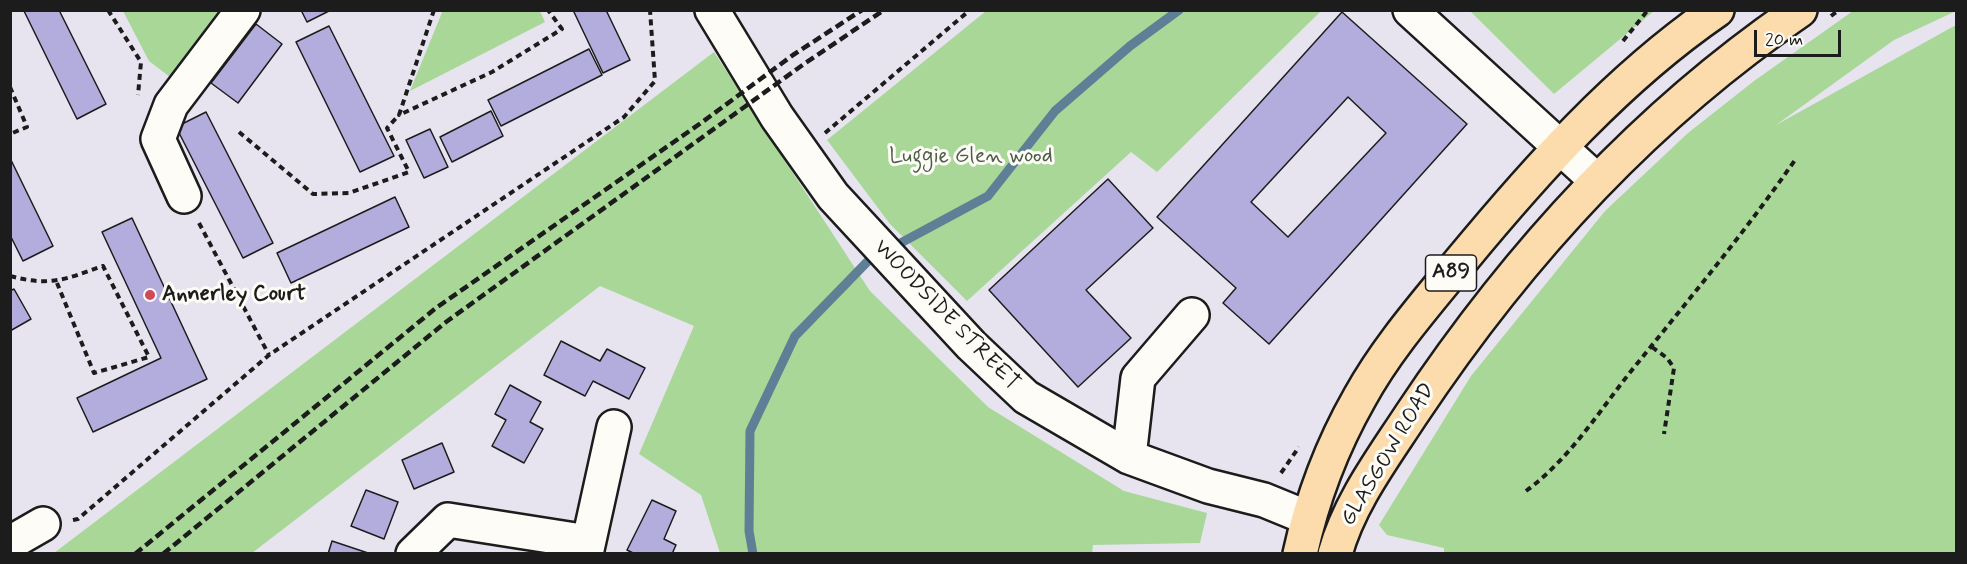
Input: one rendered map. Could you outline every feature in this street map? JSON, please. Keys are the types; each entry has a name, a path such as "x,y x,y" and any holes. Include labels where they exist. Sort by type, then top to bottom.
{"main road":[{"name":"GLASGOW ROAD","path":"1717,10 1647,63 1560,148 1493,222 1407,326 1352,411 1324,471 1308,518 1338,544 1374,472 1439,373 1524,263 1596,180 1680,102 1811,17"},
{"name":"A89","path":"1300,554 1308,518"}],"street":[{"path":"184,196 158,139 171,105 243,10"},
{"name":"WOODSIDE STREET","path":"712,10 777,117 870,238 933,306 1026,397 1129,457 1208,486 1264,500 1308,518"},
{"path":"1410,10 1596,180"},
{"path":"1129,457 1138,378 1192,315"},
{"path":"412,554 448,519 587,548 614,427"},
{"path":"10,543 43,524"}],"path":[{"path":"108,10 141,62 138,95"},
{"path":"399,115 434,10"},
{"path":"239,132 313,194 349,193 409,172 387,128 399,115 492,72 562,29 548,10"},
{"path":"43,524 78,519 180,429 269,355 624,117 656,81 650,10"},
{"path":"804,155 838,120 970,10"},
{"path":"1811,17 1839,10"},
{"path":"10,87 27,127 10,134"},
{"path":"1526,491 1562,460 1755,217 1796,160"},
{"path":"184,196 269,355"},
{"path":"10,276 27,281 57,283 103,266 149,357 94,373 57,283"},
{"path":"1652,347 1667,358 1674,368 1664,434"}],"green space":[{"path":"443,10 540,11 545,22 410,91"},
{"path":"123,11 219,11 170,77 149,61"},
{"name":"Luggie Glen wood","path":"986,11 1321,11 1157,172 1131,152 967,301 890,224 827,140"},
{"path":"1470,11 1654,11 1554,94"},
{"path":"1853,11 1956,11 1894,40 1776,125 1956,25 1956,553 1444,554 1444,548 1387,535 1379,525 1471,376 1605,211 1688,133 1754,81"},
{"path":"714,52 870,291 988,407 1124,491 1207,513 1200,543 1093,545 1092,554 720,553 701,495 639,454 694,326 600,286 252,553 54,553"}],"building":[{"path":"59,10 106,104 77,119 24,11"},
{"path":"301,10 331,10 307,22"},
{"path":"573,10 606,10 630,60 603,73"},
{"path":"1342,12 1467,124 1269,344 1223,303 1236,288 1157,217","holes":["1348,97 1386,133 1288,237 1251,202"]},
{"path":"256,24 282,44 238,103 211,83"},
{"path":"329,26 394,156 360,172 296,42"},
{"path":"589,49 602,75 501,126 488,100"},
{"path":"491,111 503,136 452,162 440,137"},
{"path":"206,112 273,243 243,258 176,127"},
{"path":"430,129 448,167 424,178 406,140"},
{"path":"10,158 53,246 23,261 10,235"},
{"path":"1108,179 1153,228 1086,290 1131,338 1078,387 989,290"},
{"path":"395,197 409,227 291,283 277,253"},
{"name":"Annerley Court","path":"132,218 207,379 93,432 77,398 161,358 102,232"},
{"path":"14,289 31,319 10,331 10,291"},
{"path":"561,341 600,361 607,349 645,368 629,399 593,381 585,396 544,375"},
{"path":"510,385 541,402 530,422 543,429 524,463 492,446 506,420 495,414"},
{"path":"442,443 454,472 414,489 402,460"},
{"path":"366,490 398,502 384,539 351,526"},
{"path":"652,500 676,511 664,539 676,545 672,554 635,554 627,550"},
{"path":"332,541 368,553 328,554"}],"waterway":[{"path":"753,554 749,531 750,431 795,336 869,260 988,196 1055,111 1130,46 1179,10"}],"railway":[{"path":"135,554 436,308 701,123 793,55 862,10"},
{"path":"163,554 446,322 804,64 884,10"}],"place":[{"name":"Annerley Court","path":"150,295"}]}
